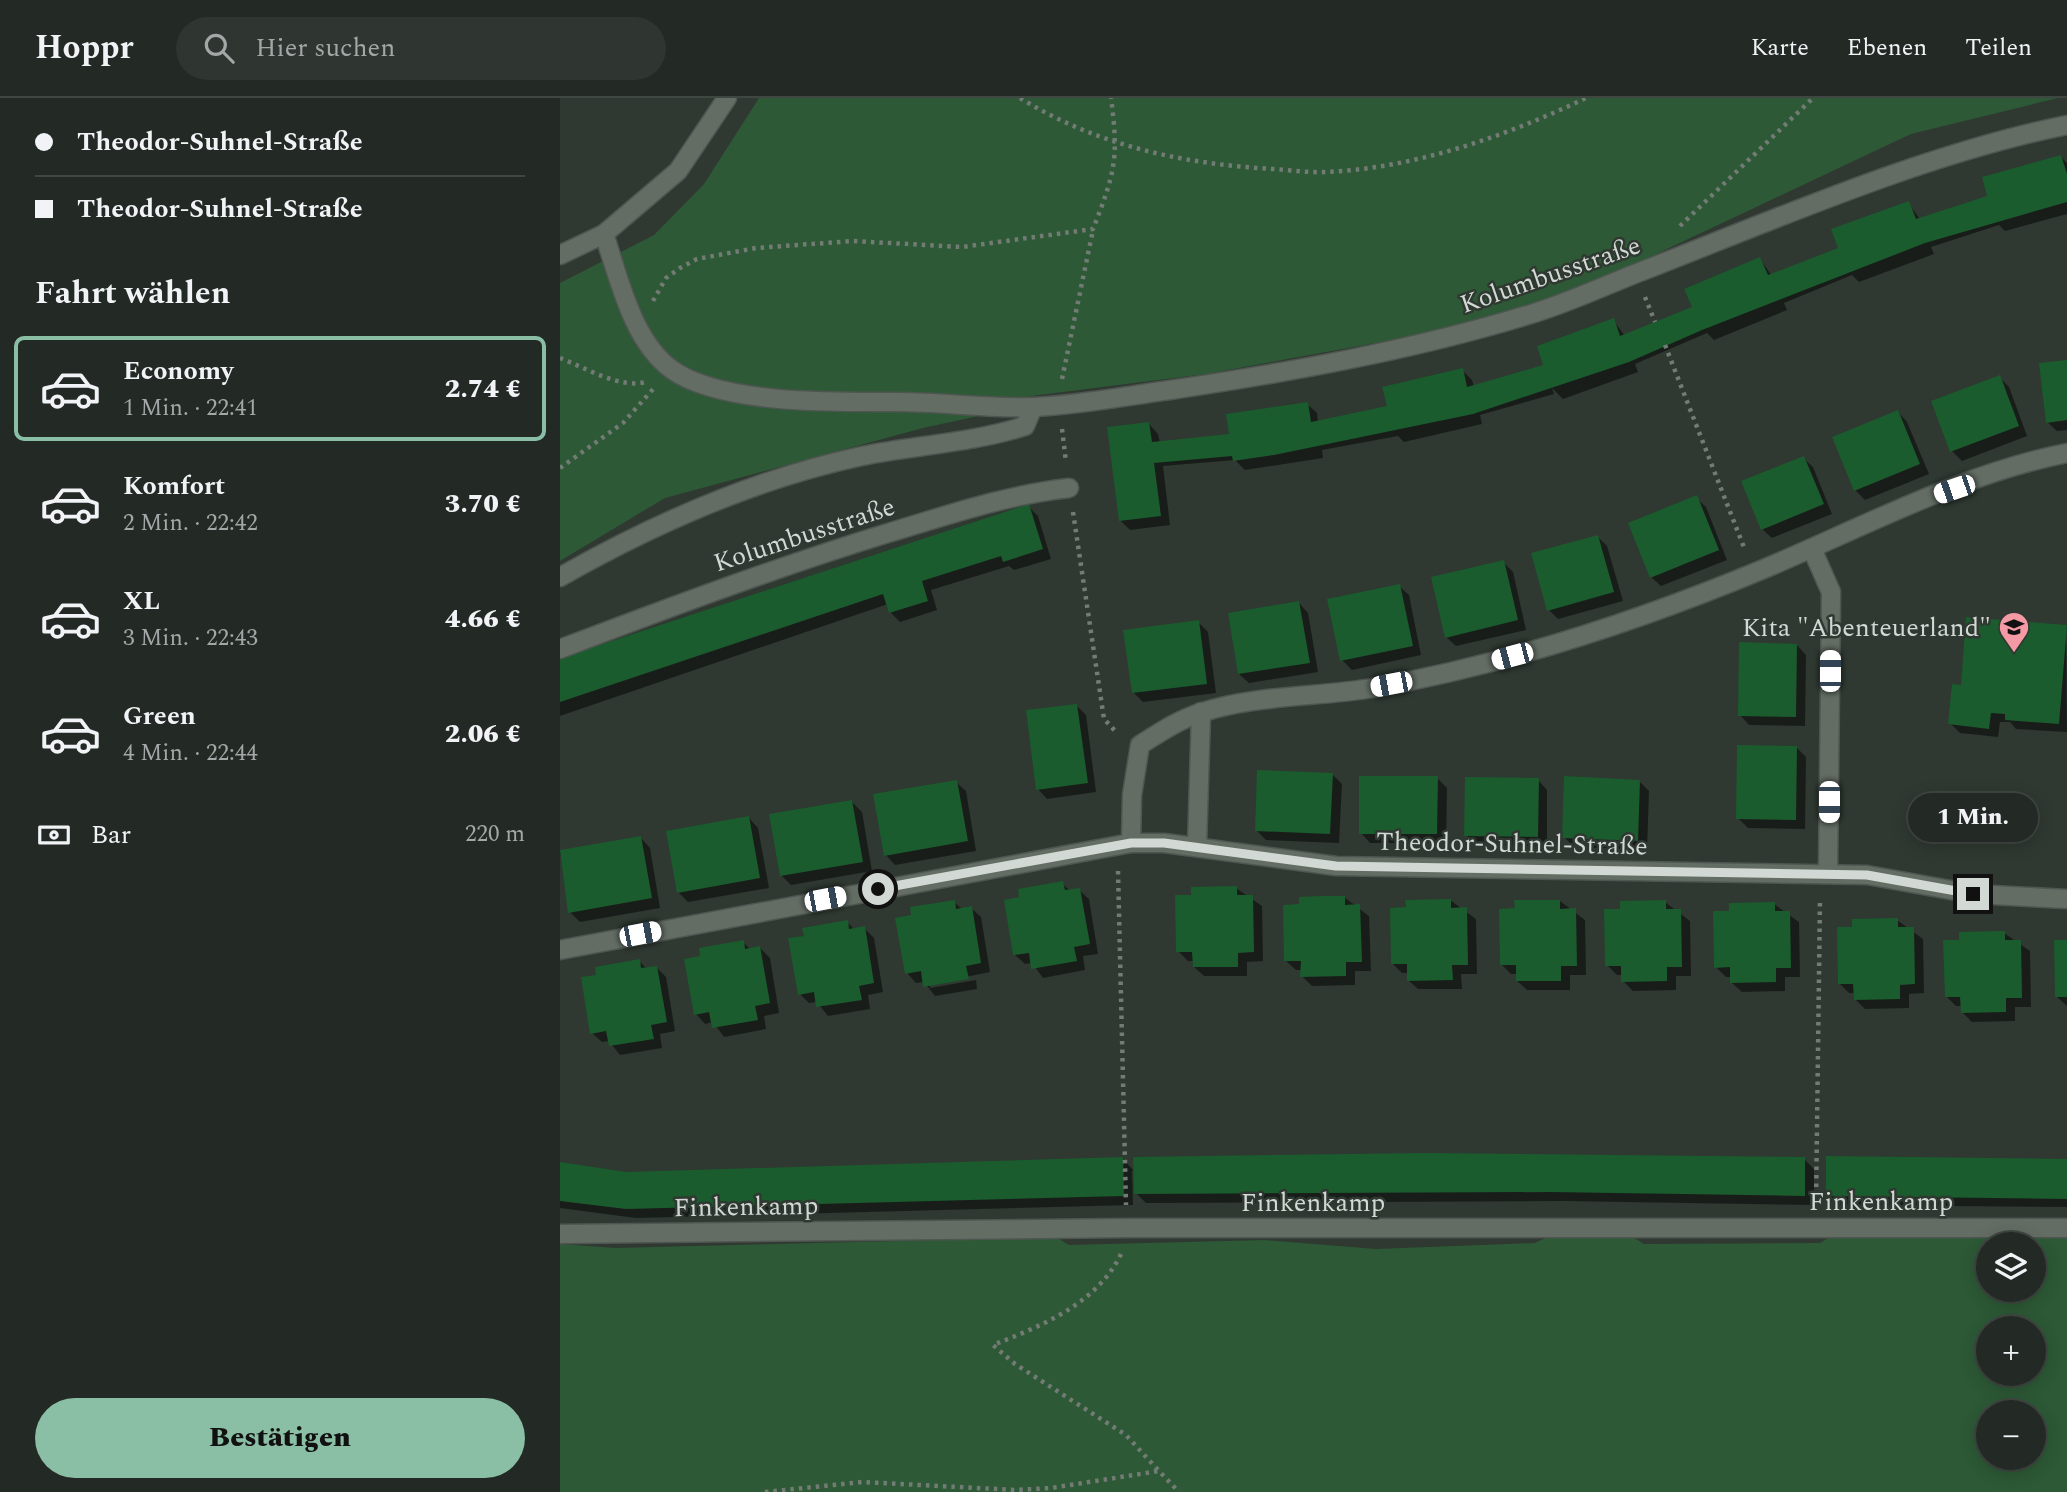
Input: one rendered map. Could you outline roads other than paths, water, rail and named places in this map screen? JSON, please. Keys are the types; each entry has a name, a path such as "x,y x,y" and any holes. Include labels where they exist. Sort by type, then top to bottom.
{"street":[{"path":"560,255 604,234 678,171 727,98"},
{"name":"Kolumbusstraße","path":"604,234 639,326 652,350 668,367 692,382 764,396 812,401 928,402 1033,407 1059,397 1228,381 1418,344 1534,314 1934,161 2067,125"},
{"name":"Kolumbusstraße","path":"560,577 673,517 720,499 852,458 940,442 990,437 1025,426 1033,407"},
{"path":"1124,843 1140,745 1170,726 1201,712 1371,688 1492,662 1626,622 1755,573 1931,497 2042,458 2067,453"},
{"name":"Kolumbusstraße","path":"560,649 675,605 830,551 1004,498 1069,488"},
{"path":"1812,549 1830,592 1824,873"},
{"path":"1196,847 1201,712"},
{"name":"Theodor-Suhnel-Straße","path":"560,950 1124,843 1196,847 1336,866 1867,875 1973,894 2067,900"},
{"name":"Finkenkamp","path":"560,1234 1127,1228 2067,1228"}],"place":[{"name":"Kita \"Abenteuerland\"","path":"2014,654"}]}
